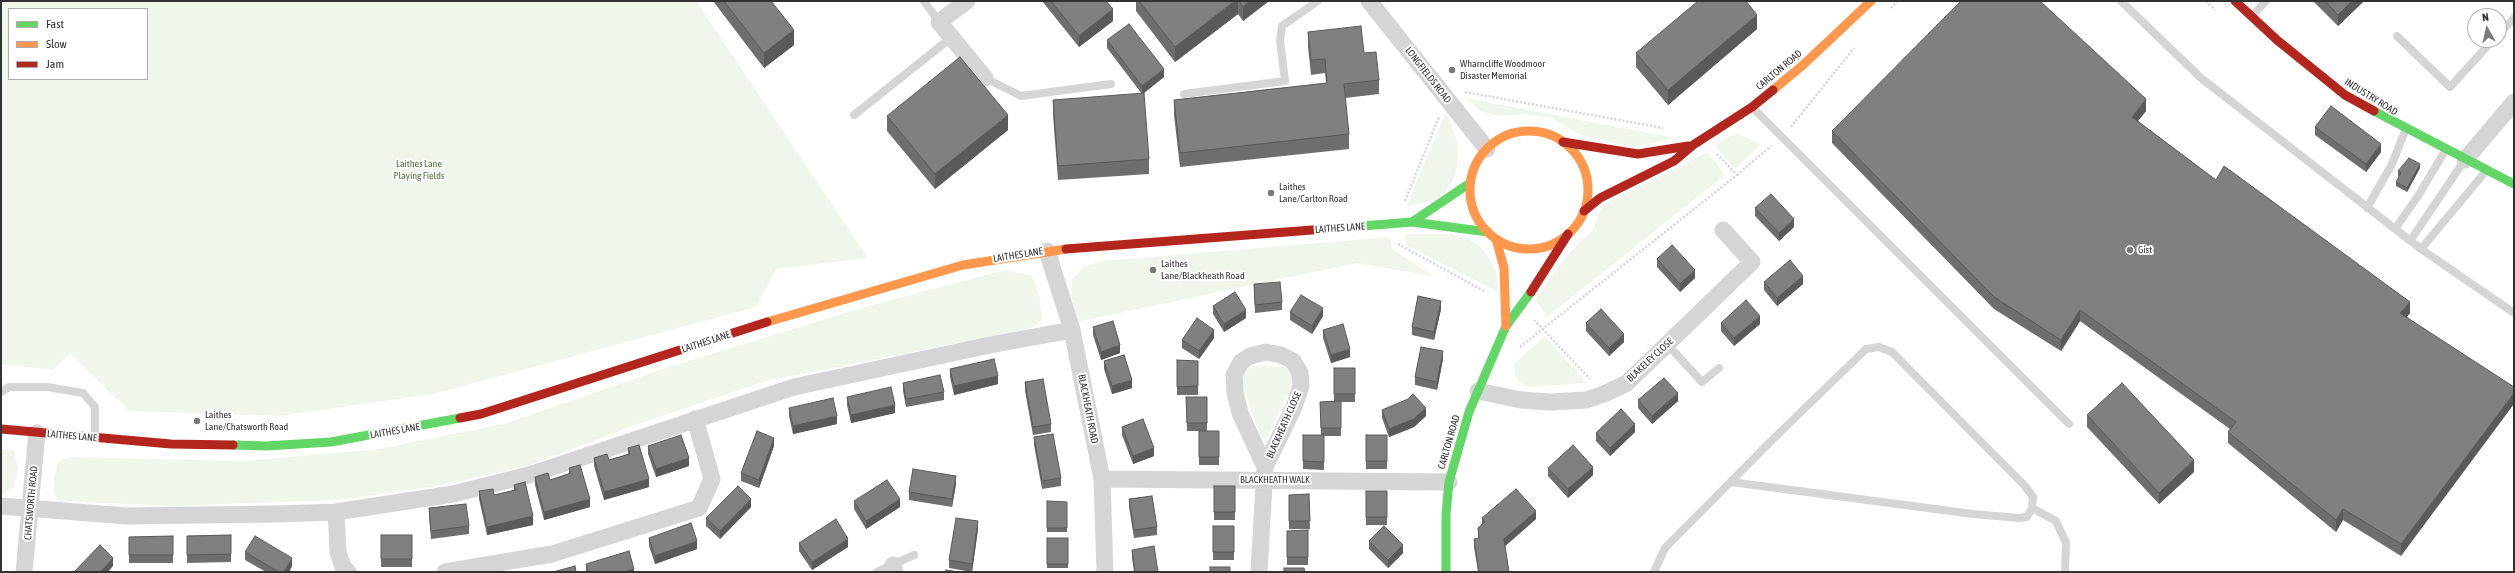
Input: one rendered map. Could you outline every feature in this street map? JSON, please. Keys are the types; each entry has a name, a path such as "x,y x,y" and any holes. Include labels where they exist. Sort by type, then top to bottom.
{"main road":[{"name":"CARLTON ROAD","path":"1584,211 1600,198 1674,161 1693,145 1752,107 1803,65 1871,1"},
{"name":"INDUSTRY ROAD","path":"2235,1 2277,40 2345,94 2406,130 2514,184"},
{"path":"1532,132 1548,134 1563,142 1574,152 1582,166 1587,180 1587,196 1584,211 1568,233 1552,244 1533,249 1514,247 1496,239 1488,232 1475,215 1470,194 1470,183 1479,159 1487,149 1500,139 1515,133 1532,132"},
{"name":"CARLTON ROAD","path":"1563,142 1609,151 1638,154 1693,145"},
{"name":"LAITHES LANE","path":"1412,222 1470,183"},
{"name":"LAITHES LANE","path":"1,429 171,444 266,446 331,442 434,424 520,403 768,322 963,265 1047,251 1412,222 1488,232"},
{"name":"CARLTON ROAD","path":"1446,572 1446,514 1449,482 1462,432 1506,326 1550,265 1568,233"},
{"name":"CARLTON ROAD","path":"1496,239 1504,268 1506,326"}],"street":[{"path":"967,1 939,22 985,78"},
{"name":"LONGFIELDS ROAD","path":"1369,1 1487,149"},
{"path":"2465,160 2514,102"},
{"name":"BLAKELEY CLOSE","path":"1478,391 1520,400 1550,402 1586,400 1604,394 1627,383 1752,262 1723,230"},
{"name":"BLACKHEATH ROAD","path":"1047,251 1072,330 1102,479 1105,572"},
{"path":"1,506 128,516 336,512 453,494 529,475 794,387 990,345 1072,330"},
{"name":"BLACKHEATH CLOSE","path":"1259,572 1265,474 1294,407 1301,386 1300,373 1293,361 1281,355 1266,352 1250,356 1241,362 1234,375 1235,392 1240,413 1265,474"},
{"path":"445,572 552,554 699,508 712,479 695,419"},
{"name":"CHATSWORTH ROAD","path":"24,572 37,433"},
{"name":"BLACKHEATH WALK","path":"1102,479 1265,474 1449,482"},
{"path":"336,512 338,552 343,567 348,572"}],"lane":[{"path":"924,1 939,22"},
{"path":"1184,94 1286,81 1280,40 1282,26 1318,1"},
{"path":"2121,1 2201,78 2410,241 2514,313"},
{"path":"2252,16 2266,1"},
{"path":"2507,25 2514,18"},
{"path":"2398,36 2450,87 2486,48"},
{"path":"854,115 952,37"},
{"path":"985,78 1021,96 1110,84"},
{"path":"1752,107 2069,424"},
{"path":"2367,208 2392,164 2406,130"},
{"path":"2395,229 2418,196 2445,150"},
{"path":"2410,241 2465,160"},
{"path":"2421,249 2486,171"},
{"path":"1667,344 1702,382 1719,368"},
{"path":"1654,572 1665,548 1730,482 1813,399 1866,349 1879,347 1892,352 2024,485 2033,497 2032,508 2027,516 2019,518 1973,514 1730,482"},
{"path":"1,392 9,387 46,387 84,393 95,407 95,438"},
{"path":"2032,508 2056,521 2066,543 2065,572"},
{"path":"877,572 894,568 914,555"}],"path":[{"path":"1887,11 1898,1"},
{"path":"1543,329 1737,175 1790,130 1789,128 1856,43 1849,47"},
{"path":"1505,303 1398,246 1396,224 1446,99 1467,92 1668,129"},
{"path":"1785,123 1789,128"},
{"path":"1703,139 1737,175"},
{"path":"1519,307 1543,329 1604,394"}],"green space":[{"name":"Laithes Lane Playing Fields","path":"1,1 696,1 868,258 776,269 756,307 433,394 279,416 129,411 70,353 53,370 1,364"},
{"path":"1465,98 1675,138 1631,147 1581,135 1551,118 1524,114 1501,116 1489,114 1478,109"},
{"path":"1446,112 1457,140 1457,169 1452,182 1443,194 1431,201 1406,207"},
{"path":"1738,134 1761,144 1735,169 1715,146 1730,136"},
{"path":"1708,152 1725,175 1547,317 1535,299 1569,253 1593,230 1602,205"},
{"path":"1405,234 1451,234 1466,238 1480,246 1489,258 1497,275 1498,292 1405,244"},
{"path":"1390,237 1392,249 1433,276 1357,263 1076,322 1071,294 1072,280 1083,268 1101,261"},
{"path":"1005,270 1032,276 1040,298 1042,320 1029,329 766,381 635,425 525,467 430,487 339,500 170,506 60,501 54,494 54,477 58,462 70,457 244,461 379,449 504,424 663,369 868,306"},
{"path":"1545,336 1587,383 1529,387 1520,383 1515,375 1514,364"},
{"path":"1253,366 1285,367 1291,372 1293,382 1267,438 1261,438 1241,381 1246,370"},
{"path":"1,449 14,450 18,468 14,487 2,494"}],"building":[{"path":"724,1 771,1 794,30 764,53"},
{"path":"1051,1 1106,1 1113,9 1079,36"},
{"path":"1139,1 1235,1 1175,47"},
{"path":"1239,1 1250,1 1243,7"},
{"path":"1698,1 1746,1 1757,15 1668,90 1636,53"},
{"name":"Gist","path":"1961,1 2040,1 2146,99 2132,117 2216,180 2224,166 2410,302 2400,313 2514,387 2514,393 2401,544 2343,509 2336,520 2228,432 2236,422 2080,310 2061,340 1994,297 1832,131"},
{"path":"2325,1 2352,1 2338,15"},
{"path":"1129,24 1164,69 1142,86 1107,40"},
{"path":"1361,26 1364,53 1376,52 1379,80 1344,84 1349,134 1180,153 1174,100 1327,83 1325,59 1311,60 1308,32"},
{"path":"960,57 1008,115 935,174 887,116"},
{"path":"1144,93 1149,159 1058,166 1053,100"},
{"path":"2331,106 2381,144 2366,164 2315,127"},
{"path":"2409,158 2420,164 2407,188 2396,182 2401,173 2398,171"},
{"path":"1771,194 1794,219 1779,233 1755,208"},
{"path":"1672,245 1695,270 1680,284 1657,259"},
{"path":"1790,260 1803,276 1777,298 1764,282"},
{"path":"1280,282 1282,302 1255,305 1254,284"},
{"path":"1235,292 1246,310 1224,324 1213,306"},
{"path":"1301,295 1323,308 1312,326 1290,312"},
{"path":"1418,296 1441,301 1434,332 1412,327"},
{"path":"1746,300 1760,316 1734,338 1721,323"},
{"path":"1601,309 1624,334 1609,348 1586,323"},
{"path":"1197,318 1214,330 1199,351 1182,340"},
{"path":"1113,321 1120,345 1101,352 1093,327"},
{"path":"1343,324 1350,349 1331,355 1323,330"},
{"path":"1421,347 1443,351 1437,382 1415,377"},
{"path":"1124,355 1132,380 1112,386 1104,361"},
{"path":"994,359 998,376 954,386 950,369"},
{"path":"1177,360 1198,361 1198,386 1177,387"},
{"path":"1334,368 1355,368 1355,394 1334,394"},
{"path":"940,375 944,392 906,399 903,383"},
{"path":"1664,378 1678,393 1652,416 1638,400"},
{"path":"1043,379 1051,424 1033,427 1025,382"},
{"path":"2122,383 2194,460 2159,493 2087,415"},
{"path":"891,387 895,405 851,415 847,397"},
{"path":"1413,394 1426,408 1414,419 1389,429 1382,410 1408,399"},
{"path":"1186,397 1207,397 1207,423 1187,423"},
{"path":"833,398 837,416 793,426 789,408"},
{"path":"1341,401 1341,428 1321,428 1320,402"},
{"path":"1621,409 1635,424 1610,448 1596,433"},
{"path":"1143,419 1154,448 1133,456 1122,427"},
{"path":"757,431 774,438 759,480 741,473"},
{"path":"1199,431 1219,431 1219,457 1199,457"},
{"path":"1053,434 1061,478 1042,481 1034,437"},
{"path":"681,435 689,458 656,469 648,446"},
{"path":"1303,435 1324,435 1324,462 1303,461"},
{"path":"1366,435 1387,435 1387,461 1366,461"},
{"path":"639,445 649,479 604,492 594,458 607,454 609,460 630,454 628,448"},
{"path":"1573,445 1593,467 1568,489 1548,468"},
{"path":"580,465 590,499 544,512 535,477 548,473 550,480 571,473 569,468"},
{"path":"913,469 956,476 952,499 909,492"},
{"path":"887,480 900,499 866,521 854,501"},
{"path":"525,482 533,516 487,527 479,491 493,489 494,495 516,490 514,485"},
{"path":"738,486 751,499 720,531 706,518"},
{"path":"1214,486 1235,486 1235,512 1214,512"},
{"path":"1516,489 1536,511 1504,539 1509,572 1479,572 1474,539 1479,538 1478,528 1485,522 1482,518"},
{"path":"1366,491 1387,491 1387,517 1366,517"},
{"path":"1309,494 1310,521 1289,521 1289,495"},
{"path":"1152,496 1157,527 1134,530 1129,499"},
{"path":"1047,501 1067,502 1067,528 1047,528"},
{"path":"466,504 469,526 431,531 429,508"},
{"path":"956,518 978,521 972,564 949,560"},
{"path":"836,519 848,539 812,562 799,543"},
{"path":"691,523 697,541 655,556 649,538"},
{"path":"1213,526 1234,526 1234,552 1213,552"},
{"path":"1384,526 1403,545 1388,560 1369,541"},
{"path":"1308,530 1308,557 1287,557 1287,531"},
{"path":"231,535 231,554 187,555 187,536"},
{"path":"381,535 412,535 412,559 381,559"},
{"path":"173,536 173,555 129,555 129,537"},
{"path":"255,536 292,558 284,572 279,572 245,552"},
{"path":"1047,538 1068,538 1068,564 1047,564"},
{"path":"100,545 113,558 100,572 74,572"},
{"path":"1154,546 1158,572 1135,572 1132,550"},
{"path":"629,551 634,569 624,572 588,572 586,564"},
{"path":"575,566 576,572 553,572"},
{"path":"1210,567 1230,567 1230,572 1210,572"},
{"path":"1284,568 1304,568 1305,572 1284,572"},
{"path":"946,570 959,572 946,572"}],"traffic: fast":[{"path":"2374,111 2514,184"},
{"path":"1412,222 1470,183"},
{"path":"1325,229 1412,222 1488,232"},
{"path":"1446,572 1446,514 1449,482 1469,412 1506,326 1531,292"},
{"path":"233,445 266,446 331,442 460,418"}],"traffic: slow":[{"path":"1773,90 1803,65 1871,1"},
{"path":"1529,131 1551,136 1562,141 1578,157 1583,168 1588,190 1583,212 1578,223 1562,239 1551,244 1529,249 1507,244 1496,239 1480,223 1475,212 1470,190 1475,168 1480,157 1496,141 1507,136 1529,131"},
{"path":"1496,239 1504,268 1506,326"},
{"path":"767,322 963,265 1066,249"}],"traffic: jam":[{"path":"2235,1 2277,40 2345,95 2374,111"},
{"path":"1584,211 1600,198 1674,161 1693,145 1752,107 1773,90"},
{"path":"1563,142 1638,154 1688,146"},
{"path":"1066,249 1325,229"},
{"path":"1531,292 1568,234"},
{"path":"460,418 481,414 767,322"},
{"path":"1,429 171,444 233,445"}],"place":[{"name":"Wharncliffe Woodmoor Disaster Memorial","path":"1452,70"},
{"name":"Laithes Lane/Carlton Road","path":"1271,193"},
{"name":"Gist","path":"2130,250"},
{"name":"Laithes Lane/Blackheath Road","path":"1153,270"},
{"name":"Laithes Lane/Chatsworth Road","path":"197,421"}]}
